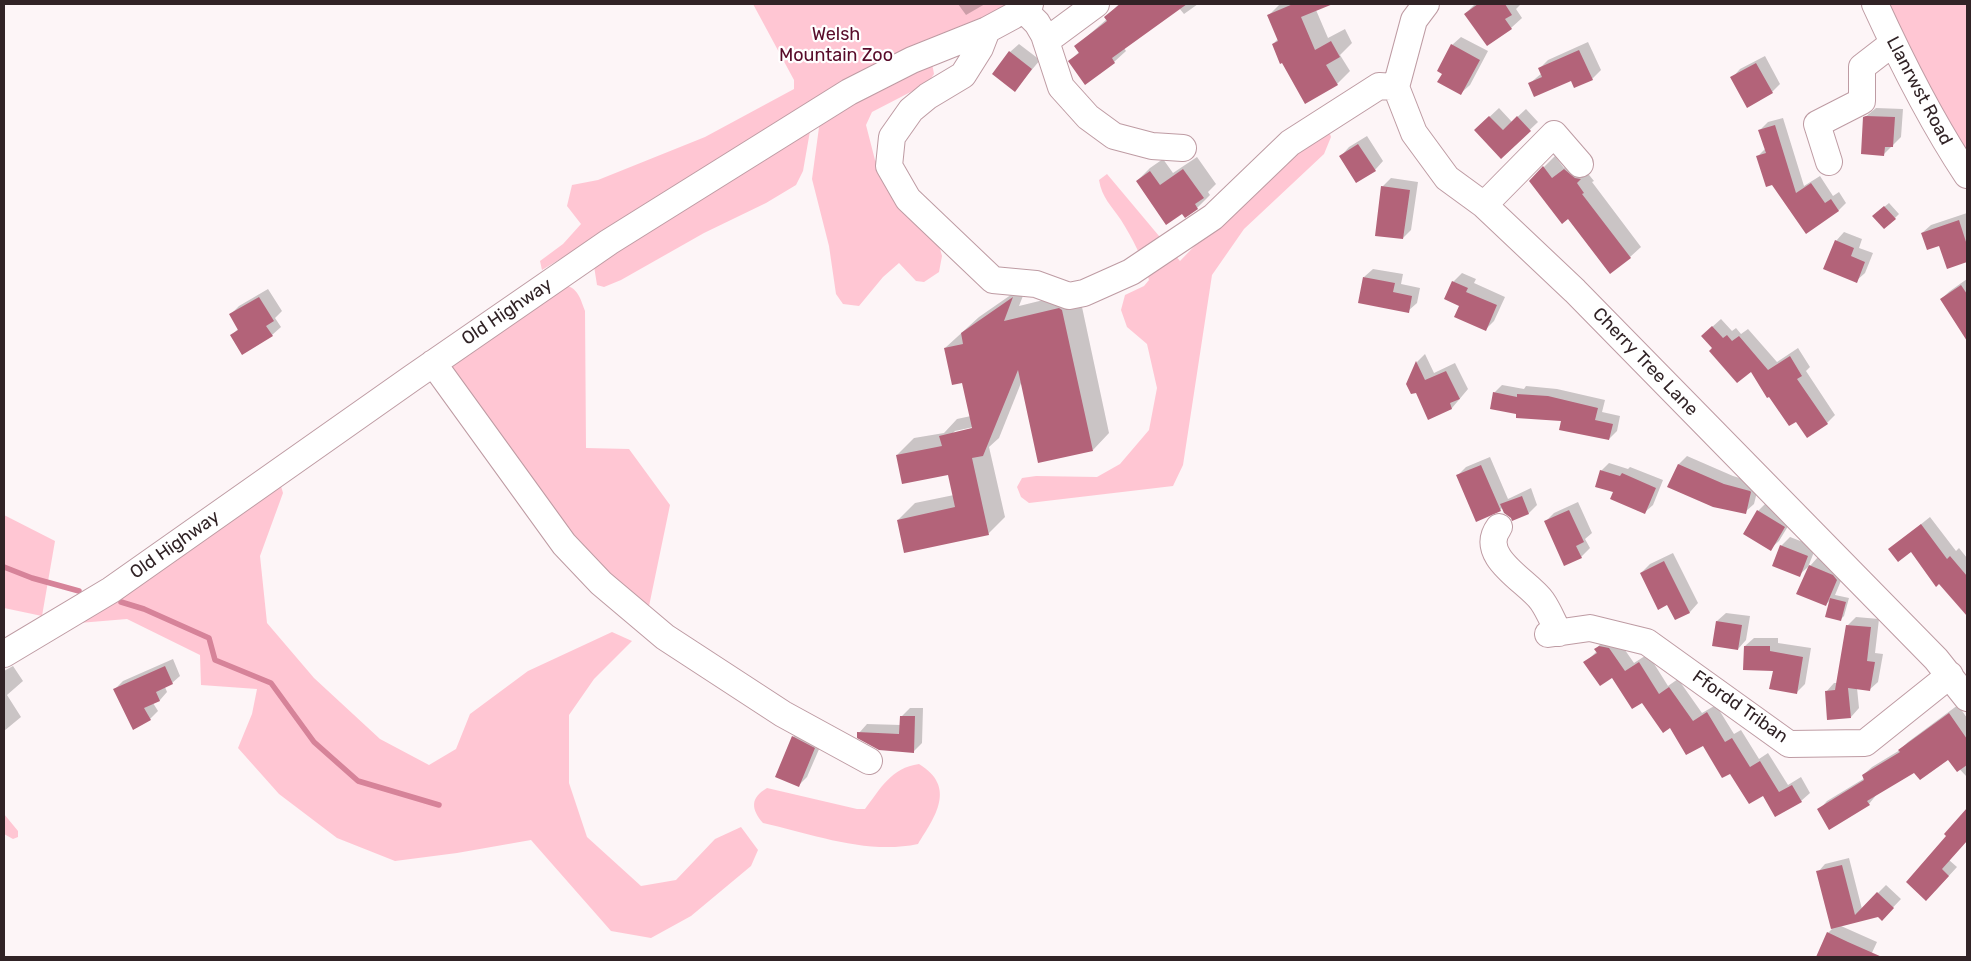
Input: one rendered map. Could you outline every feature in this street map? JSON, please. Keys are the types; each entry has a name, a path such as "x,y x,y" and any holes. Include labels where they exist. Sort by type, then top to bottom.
{"street":[{"path":"1046,41 1096,4"},
{"path":"987,30 980,48 964,74 928,96 911,110 892,137 889,166 908,199 993,280 1036,284 1069,296 1084,293 1132,272 1213,217 1290,143 1379,86 1396,87 1414,20 1426,4"},
{"name":"Llanrwst Road","path":"1875,4 1893,43 1950,149 1967,175"},
{"path":"1027,6 1046,41 1062,87 1088,117 1114,136 1152,146 1183,148"},
{"name":"Old Highway","path":"4,654 111,590 433,363 610,242 849,92 912,60 987,30 1027,6"},
{"path":"1829,162 1817,124 1862,101 1862,67 1893,43"},
{"name":"Cherry Tree Lane","path":"1396,87 1414,133 1447,178 1484,205 1575,290 1936,659 1967,698"},
{"path":"1484,205 1554,134 1580,164"},
{"path":"433,363 564,544 601,583 665,637 783,714 869,761"},
{"name":"Ffordd Triban","path":"1498,527 1494,533 1494,544 1502,563 1542,600 1554,634 1590,628 1647,642 1789,744 1865,743 1950,676"}],"green space":[{"name":"Welsh Mountain Zoo","path":"753,4 1018,4 621,222 542,270 540,261 563,244 581,224 567,206 572,185 598,180 705,137 794,89 794,80"},
{"path":"1875,4 1967,4 1967,175"},
{"path":"932,63 934,74 928,83 872,112 866,125 875,160 906,205 936,234 942,256 939,272 924,282 916,281 899,263 883,277 859,306 843,304 836,294 829,246 812,179 820,120"},
{"path":"1328,127 1331,137 1324,154 1244,229 1212,275 1183,465 1173,486 1029,503 1021,497 1017,487 1022,478 1036,476 1097,477 1120,464 1149,430 1157,388 1147,344 1127,327 1121,310 1125,295 1144,286 1149,280 1134,242 1105,197 1099,180 1107,174 1180,261 1272,166"},
{"path":"810,131 803,171 796,185 766,203 704,233 621,280 604,287 597,285 594,266"},
{"path":"563,285 575,291 585,311 586,448 629,449 670,505 648,611 588,556 448,367"},
{"path":"281,486 283,493 260,556 267,623 314,678 380,739 429,765 456,749 470,714 528,671 612,632 632,641 594,679 569,715 569,783 587,837 641,886 676,880 715,839 741,827 758,850 751,866 691,916 651,938 611,931 531,840 457,853 395,861 337,838 279,794 238,748 252,714 257,689 201,685 200,655 127,619 79,623"},
{"path":"4,515 55,541 42,616 4,608"},
{"path":"919,764 931,773 937,782 940,792 936,813 918,844 899,847 879,847 840,842 763,823 756,813 755,800 767,788 857,809 865,809 887,780 894,774 909,766"},
{"path":"4,814 18,831 18,837 13,839 4,834"}],"building":[{"path":"1120,4 1187,4 1112,58 1115,63 1085,85 1068,61 1079,53 1074,46 1107,21 1104,17"},
{"path":"1293,4 1333,4 1301,17 1315,50 1331,41 1340,57 1326,65 1338,85 1305,104 1282,63 1280,64 1272,44 1278,41 1267,15"},
{"path":"1478,4 1505,4 1512,15 1505,19 1512,29 1487,46 1464,14"},
{"path":"1451,44 1480,60 1461,95 1437,82 1442,74 1437,71"},
{"path":"1579,50 1593,80 1574,88 1571,81 1534,97 1528,83 1542,77 1538,68"},
{"path":"1009,51 1032,69 1015,92 992,74"},
{"path":"1756,63 1773,93 1747,108 1730,77"},
{"path":"1489,116 1503,130 1517,116 1531,131 1501,159 1474,130"},
{"path":"1863,117 1895,117 1893,147 1885,147 1884,156 1861,154"},
{"path":"1775,125 1796,193 1811,183 1825,203 1831,199 1839,211 1806,234 1772,185 1766,187 1756,156 1766,153 1758,130"},
{"path":"1358,144 1376,171 1356,183 1339,156"},
{"path":"1543,166 1552,178 1564,169 1575,178 1581,179 1577,183 1584,193 1582,194 1631,258 1610,274 1568,219 1562,224 1529,181"},
{"path":"1183,169 1204,198 1195,204 1198,209 1185,218 1182,214 1166,225 1136,181 1150,171 1160,185"},
{"path":"1381,186 1410,190 1403,239 1375,236"},
{"path":"1884,206 1896,219 1884,229 1872,216"},
{"path":"1959,220 1967,245 1967,262 1947,269 1939,246 1927,250 1921,233"},
{"path":"1835,240 1854,248 1851,256 1865,262 1857,283 1823,269"},
{"path":"1363,277 1395,283 1393,292 1412,296 1409,313 1358,303"},
{"path":"1452,281 1468,288 1466,292 1497,305 1486,331 1454,317 1459,306 1444,299"},
{"path":"1961,285 1967,294 1967,341 1940,299"},
{"path":"259,297 274,321 266,326 273,336 242,355 230,335 238,330 229,314"},
{"path":"1013,297 1004,321 1059,308 1062,310 1093,451 1038,463 1018,370 983,456 972,458 989,535 904,553 897,520 955,507 948,475 902,484 896,455 942,446 939,436 972,428 962,383 952,385 944,348 963,344 961,333"},
{"path":"1712,326 1723,338 1727,335 1732,341 1739,336 1768,370 1790,356 1802,376 1797,379 1828,424 1807,438 1796,422 1789,426 1769,397 1767,398 1751,372 1737,383 1709,351 1712,348 1701,336"},
{"path":"1416,361 1425,380 1446,371 1460,399 1450,403 1452,409 1428,420 1416,393 1411,394 1406,384"},
{"path":"1493,392 1517,397 1517,394 1548,396 1598,408 1595,420 1613,424 1609,440 1559,430 1561,421 1516,418 1516,414 1490,409"},
{"path":"1678,464 1724,484 1750,491 1746,514 1713,507 1667,487"},
{"path":"1481,465 1501,511 1476,522 1456,475"},
{"path":"1600,470 1620,476 1622,473 1656,488 1645,514 1610,499 1613,492 1595,487"},
{"path":"1522,496 1529,514 1512,521 1504,513 1500,504"},
{"path":"1569,510 1584,542 1576,546 1582,558 1564,566 1544,521"},
{"path":"1757,510 1785,527 1771,551 1743,534"},
{"path":"1921,524 1947,559 1950,556 1967,576 1967,616 1939,584 1936,587 1911,552 1898,562 1888,549"},
{"path":"1780,545 1808,556 1800,577 1772,566"},
{"path":"1664,561 1690,613 1675,620 1667,605 1658,610 1640,573"},
{"path":"1809,565 1833,575 1837,580 1826,606 1796,594"},
{"path":"1830,598 1846,602 1841,621 1825,617"},
{"path":"1716,621 1742,625 1738,650 1712,646"},
{"path":"1846,625 1871,627 1867,661 1875,662 1870,691 1848,688 1851,718 1827,720 1825,691 1835,690"},
{"path":"1599,646 1609,648 1625,671 1639,662 1659,694 1669,687 1693,721 1707,712 1725,742 1732,738 1750,767 1760,761 1779,792 1792,785 1802,802 1775,817 1763,796 1749,804 1730,774 1722,778 1703,746 1686,755 1670,728 1663,733 1642,703 1632,709 1612,678 1600,686 1583,662 1597,653 1594,649"},
{"path":"1744,646 1770,646 1770,651 1803,657 1797,694 1769,689 1773,671 1743,670"},
{"path":"165,666 173,684 156,692 160,701 144,708 151,720 133,730 113,689"},
{"path":"1949,713 1967,739 1967,765 1957,772 1948,760 1920,780 1914,773 1867,801 1870,805 1829,830 1817,809 1864,780 1862,775 1900,752 1898,750"},
{"path":"900,716 915,716 914,753 879,750 857,738 857,732 899,734"},
{"path":"792,736 815,748 799,787 775,777"},
{"path":"1967,808 1967,841 1942,869 1949,876 1926,901 1906,882 1946,836 1944,834"},
{"path":"1842,865 1855,915 1877,892 1894,908 1882,921 1878,917 1831,929 1816,871"},
{"path":"1827,932 1848,942 1882,957 1816,957"}],"waterway":[{"path":"4,567 32,578 79,591"},
{"path":"121,602 144,609 209,638 215,660 271,683 314,742 358,781 439,805"}]}
